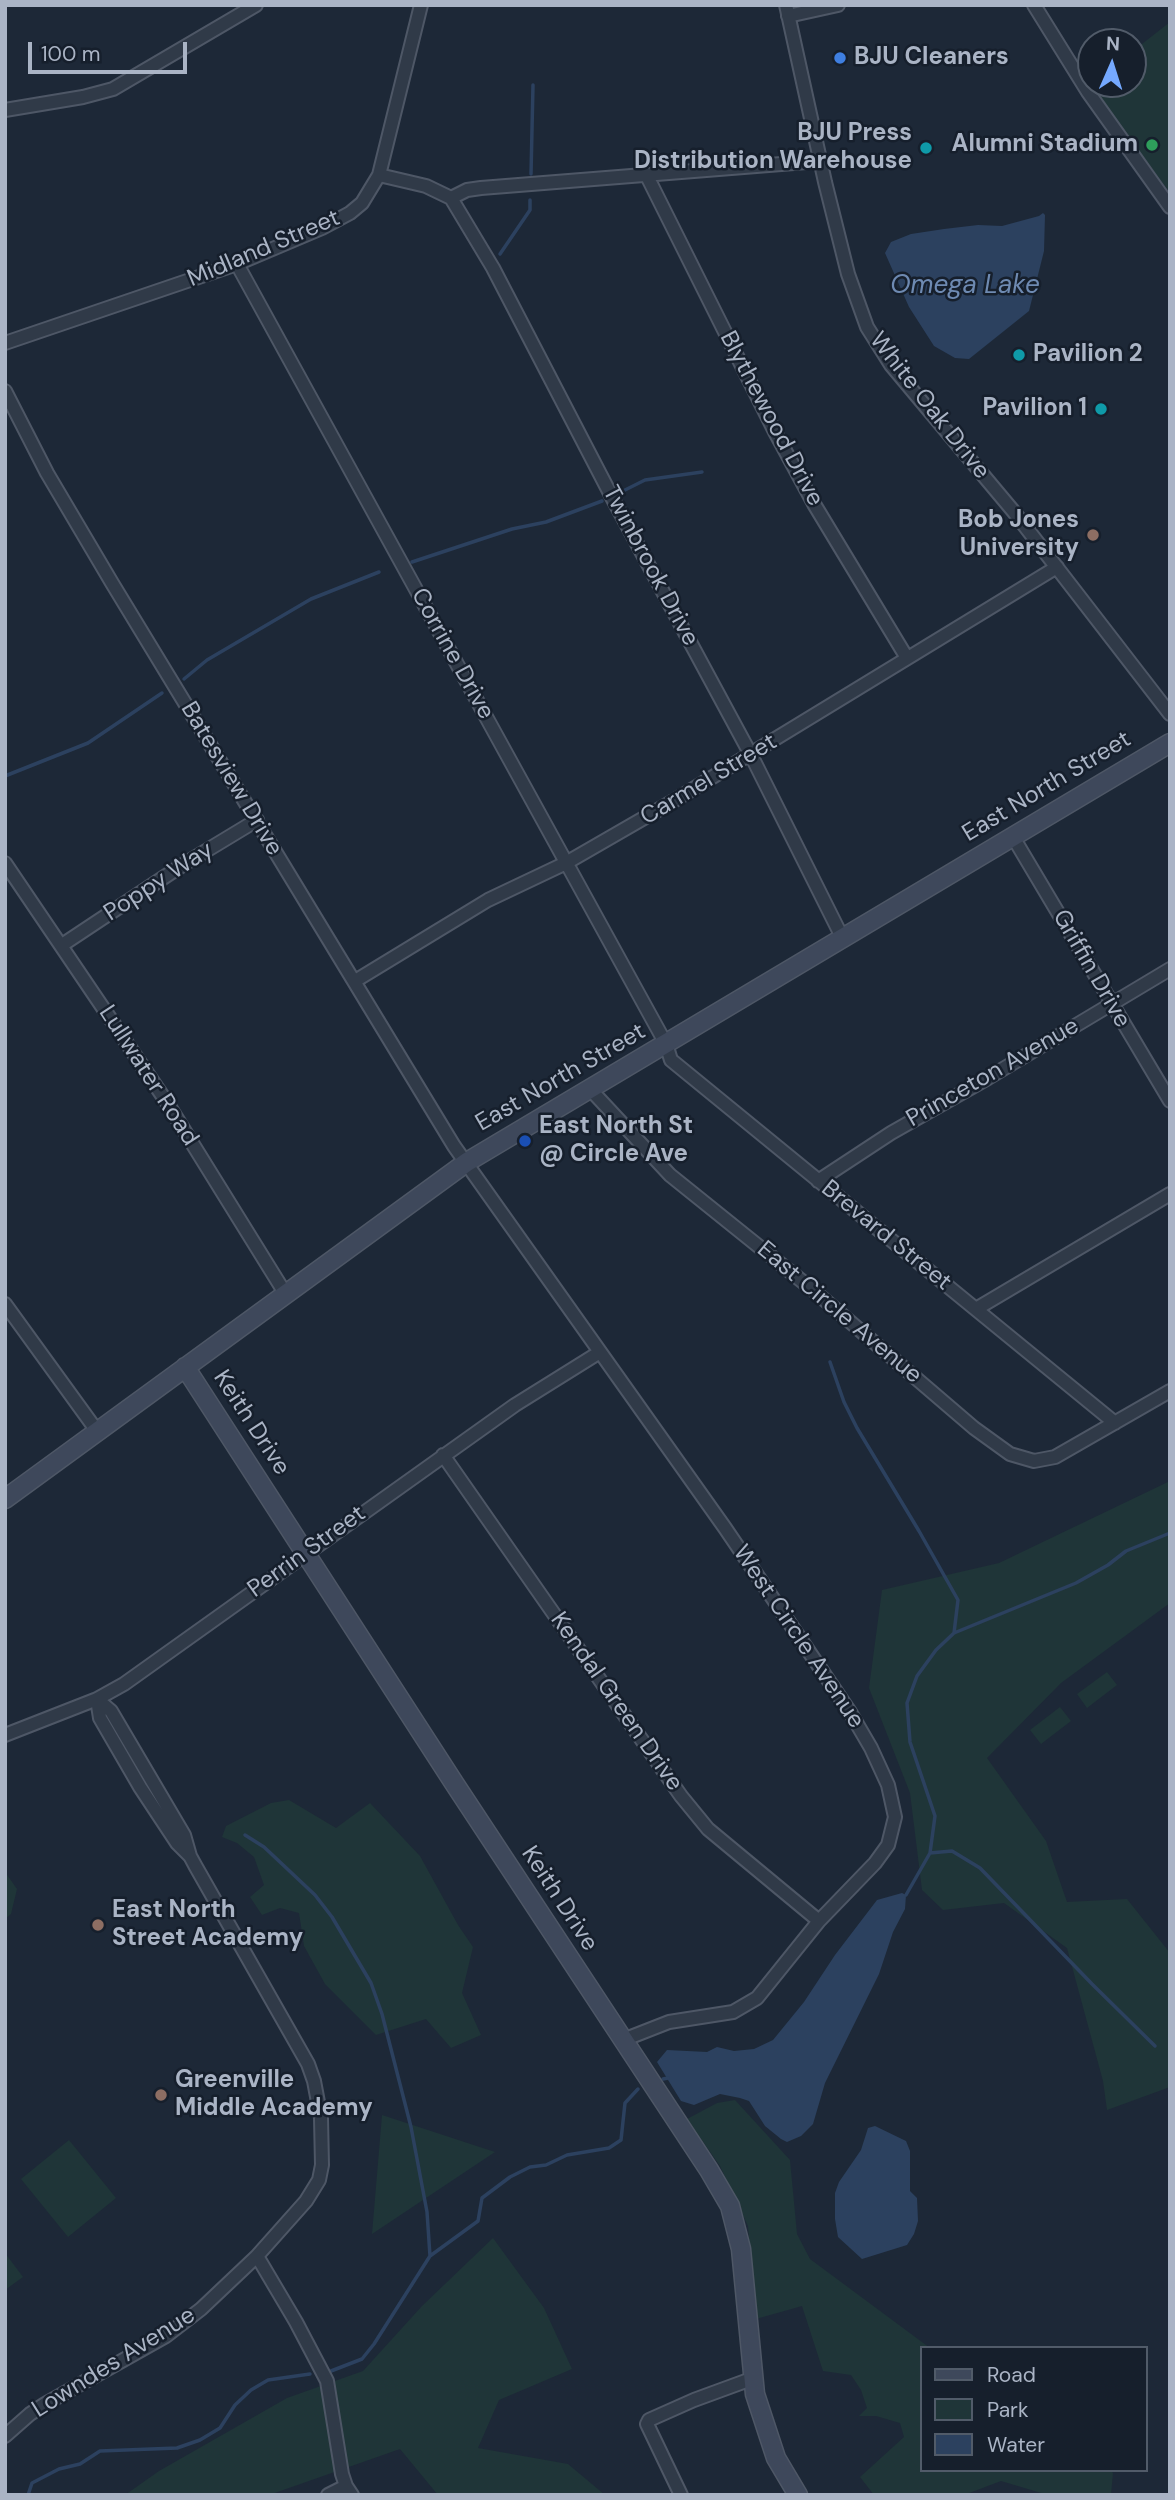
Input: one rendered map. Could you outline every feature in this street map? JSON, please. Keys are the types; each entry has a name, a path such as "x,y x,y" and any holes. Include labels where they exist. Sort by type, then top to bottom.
{"main road":[{"name":"East North Street","path":"5,1499 467,1162 1170,743"},
{"name":"Keith Drive","path":"185,1367 730,2206 741,2249 755,2394 768,2439 781,2468 798,2495"}],"street":[{"path":"5,110 83,97 113,89 256,5"},
{"name":"Midland Street","path":"5,343 237,264 337,221 362,203 379,175 421,5"},
{"path":"787,10 838,5"},
{"path":"1034,5 1088,92 1170,207"},
{"name":"White Oak Drive","path":"787,10 819,161 848,274 876,343 914,394 1057,567 1170,714"},
{"path":"379,175 426,186 451,198 467,190 481,188 819,161"},
{"name":"Blythewood Drive","path":"646,174 775,432 814,504 907,658"},
{"name":"Twinbrook Drive","path":"451,198 493,268 614,501 751,755 842,937"},
{"name":"Corrine Drive","path":"237,264 666,1044"},
{"name":"Batesview Drive","path":"5,391 47,473 454,1146 467,1162"},
{"name":"Carmel Street","path":"355,981 488,900 566,863 751,755 907,658 1006,601 1057,567"},
{"name":"Poppy Way","path":"62,945 181,866 257,820"},
{"name":"Griffin Drive","path":"1013,837 1170,1101"},
{"name":"Lullwater Road","path":"5,863 166,1101 285,1293"},
{"name":"Princeton Avenue","path":"818,1181 891,1133 1170,969"},
{"name":"Brevard Street","path":"666,1044 667,1055 674,1064 1115,1423"},
{"name":"East Circle Avenue","path":"590,1088 670,1175 813,1290 974,1428 1010,1454 1023,1460 1034,1461 1055,1457 1170,1391"},
{"name":"West Circle Avenue","path":"467,1162 733,1540 850,1712 888,1785 895,1817 888,1845 875,1863 819,1921 757,1998 733,2012 669,2022 623,2040"},
{"path":"975,1309 1170,1194"},
{"path":"5,1304 97,1431"},
{"name":"Perrin Street","path":"5,1735 97,1699 134,1677 443,1455 515,1405 600,1352"},
{"name":"Kendal Green Drive","path":"443,1455 681,1796 708,1829 819,1921"},
{"name":"Lowndes Avenue","path":"97,1699 100,1718 140,1787 177,1843 190,1856"},
{"name":"Lowndes Avenue","path":"5,2436 44,2404 183,2325 257,2256 306,2202 319,2180 322,2165 321,2118 314,2081 307,2064 190,1856 184,1835 111,1711 97,1699"},
{"path":"257,2256 327,2381 334,2436 349,2491 328,2495"},
{"path":"681,2495 647,2424 649,2420 754,2378"}],"green space":[{"name":"Alumni Stadium","path":"1170,22 1170,193 1099,98 1147,98 1147,40"},
{"path":"1170,1481 1170,1603 1061,1683 987,1758 1046,1841 1067,1902 1127,1899 1170,1953 1170,2087 1107,2110 1103,2081 1067,1948 1004,1903 943,1910 922,1890 910,1793 869,1688 882,1590 999,1563"},
{"path":"1107,1672 1117,1685 1087,1708 1077,1694"},
{"path":"1060,1707 1071,1721 1041,1744 1030,1730"},
{"path":"289,1800 336,1828 370,1803 420,1856 473,1947 462,1993 481,2035 451,2048 426,2019 376,2035 325,1984 304,1946 299,1913 280,1908 262,1915 250,1897 264,1885 254,1857 237,1843 222,1837 226,1826 271,1803"},
{"path":"5,1872 17,1889 11,1914 5,1919"},
{"path":"735,2100 790,2160 797,2234 810,2259 927,2346 920,2346 920,2472 1112,2472 1111,2495 1048,2495 1001,2481 964,2495 874,2495 860,2477 904,2437 900,2423 876,2416 859,2416 867,2408 861,2390 851,2375 823,2371 802,2306 756,2319 748,2226 720,2166 687,2119 717,2103"},
{"path":"382,2115 495,2152 372,2234"},
{"path":"69,2140 116,2198 68,2237 21,2179"},
{"path":"493,2238 544,2308 572,2369 499,2400 478,2448 568,2464 605,2495 438,2495 400,2449 269,2495 125,2495 159,2471 287,2398 363,2371 422,2306"},
{"path":"5,2253 23,2277 5,2290"}],"water":[{"name":"Omega Lake","path":"1043,213 1044,251 1029,311 969,359 955,358 934,346 909,307 885,253 891,242 911,234 944,229 978,225 1002,226"},
{"path":"902,1893 906,1895 905,1909 893,1932 879,1974 825,2083 813,2124 801,2136 787,2142 781,2139 765,2126 749,2101 740,2098 720,2094 694,2105 681,2101 657,2062 667,2050 707,2052 717,2047 734,2051 754,2049 773,2040 804,2002 835,1955 877,1900"},
{"path":"875,2126 906,2141 910,2151 910,2191 917,2198 918,2221 907,2245 862,2259 838,2237 835,2193 839,2182 861,2150 868,2128"}],"waterway":[{"path":"531,174 533,85"},
{"path":"500,254 530,210 530,200"},
{"path":"619,493 645,480 702,472"},
{"path":"412,562 512,529 546,522 602,501"},
{"path":"184,679 207,660 311,599 379,572"},
{"path":"5,776 88,743 162,693"},
{"path":"830,1362 844,1402 857,1428 958,1600 954,1633"},
{"path":"906,1895 930,1853 935,1816 910,1742 907,1703 917,1676 936,1650 954,1633 1076,1583 1126,1551 1170,1533"},
{"path":"245,1835 264,1847 315,1895 332,1917 371,1983 382,2014 411,2127 427,2212 430,2256"},
{"path":"930,1853 952,1851 980,1868 1155,2046"},
{"path":"663,2079 668,2078"},
{"path":"331,2371 362,2359 430,2256 478,2221 482,2198 510,2177 530,2167 546,2165 567,2155 609,2148 621,2140 625,2103 638,2089"},
{"path":"28,2495 32,2483 59,2469 80,2464 100,2451 177,2448 200,2440 220,2428 235,2405 251,2390 268,2380 310,2374"}],"place":[{"name":"BJU Cleaners","path":"840,58"},
{"name":"Alumni Stadium","path":"1152,145"},
{"name":"BJU Press Distribution Warehouse","path":"926,148"},
{"name":"Pavilion 2","path":"1019,355"},
{"name":"Pavilion 1","path":"1101,409"},
{"name":"Bob Jones University","path":"1093,535"},
{"name":"East North St @ Circle Ave","path":"525,1141"},
{"name":"East North Street Academy","path":"98,1925"},
{"name":"Greenville Middle Academy","path":"161,2095"}]}
